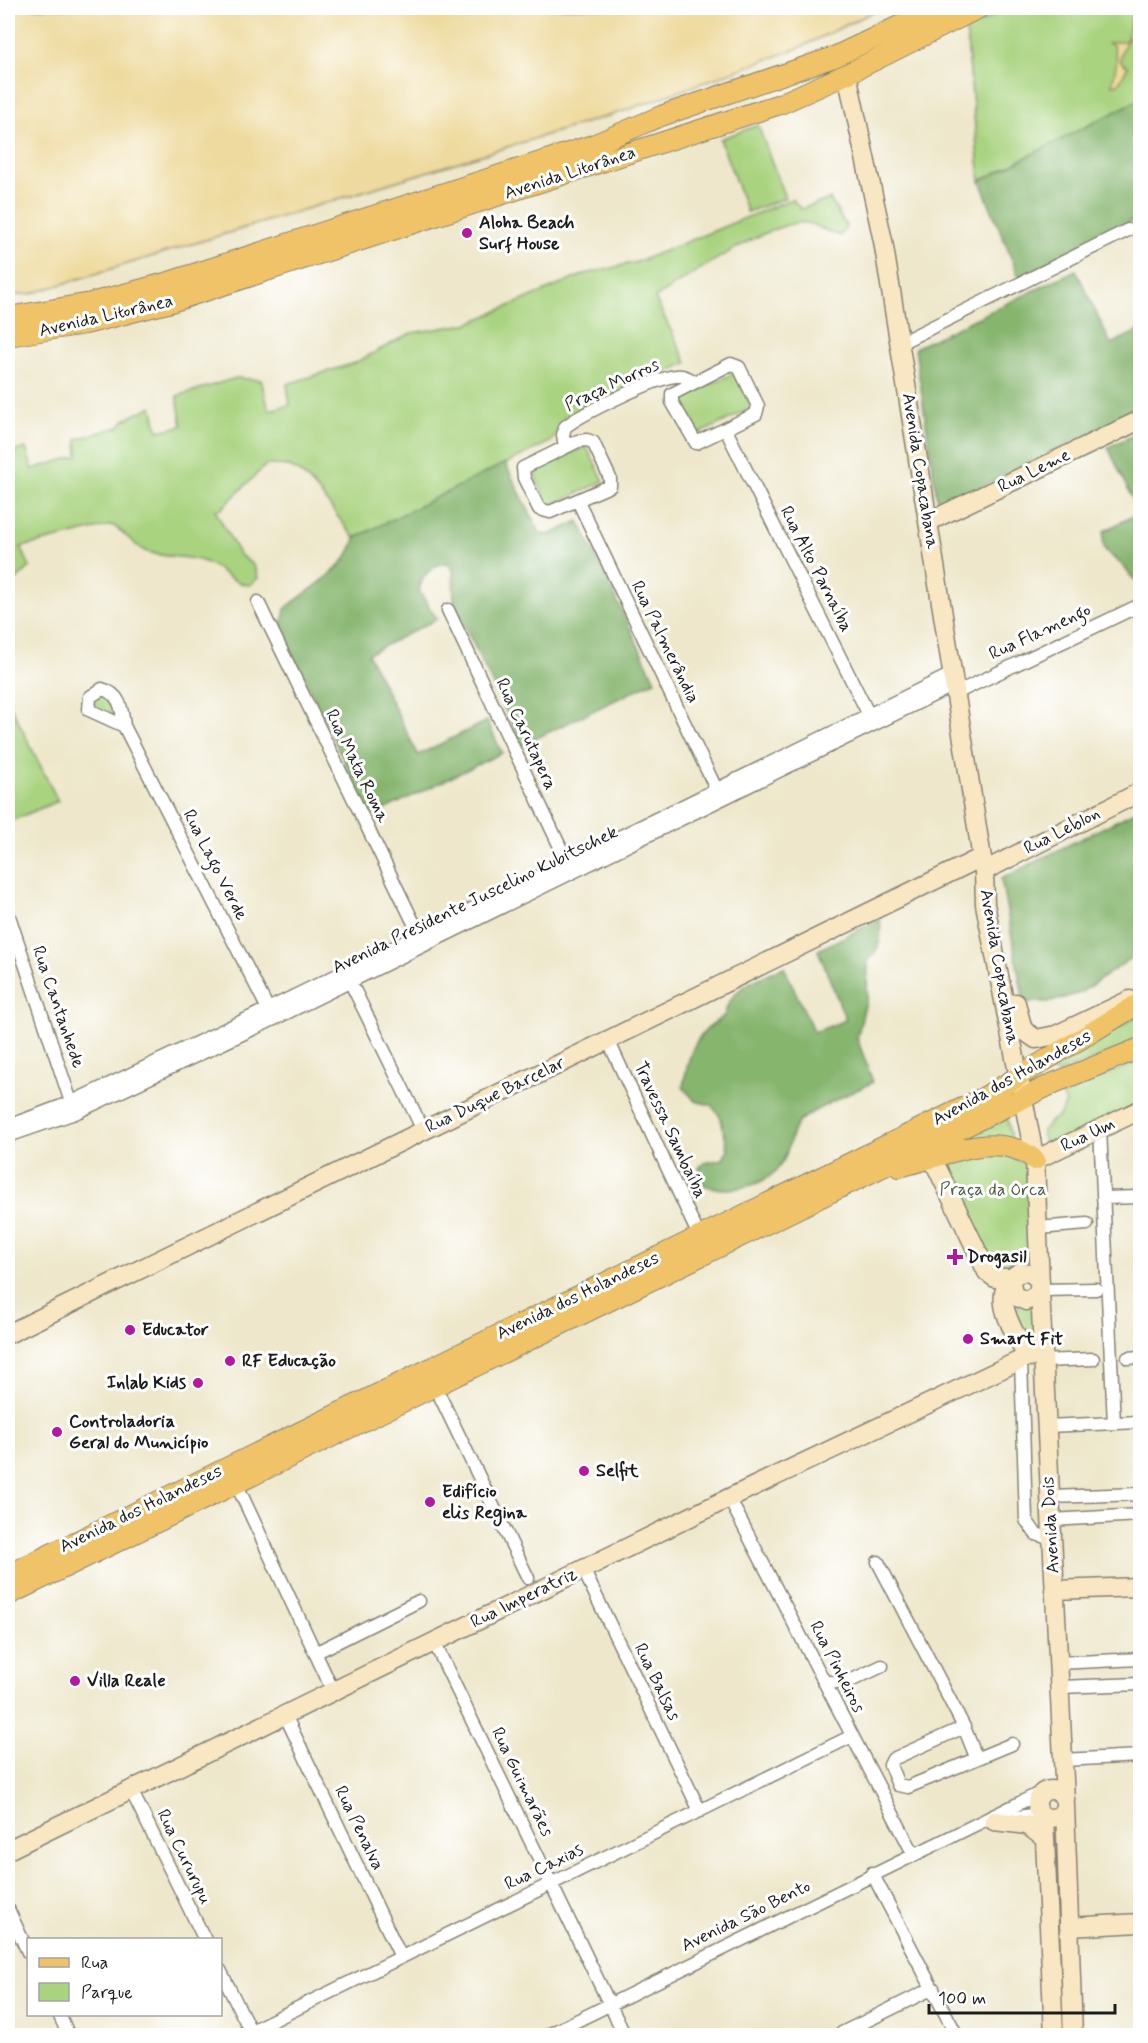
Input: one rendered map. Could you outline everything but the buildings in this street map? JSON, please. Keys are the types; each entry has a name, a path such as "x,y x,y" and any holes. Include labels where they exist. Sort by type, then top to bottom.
{"main road":[{"name":"Avenida Litorânea","path":"8,317 92,303 166,283 593,146 661,116 858,47 937,8"},
{"name":"Avenida Litorânea","path":"8,336 85,324 171,302 695,133 780,104 847,74 979,8"},
{"name":"Avenida Copacabana","path":"847,74 883,242 983,864 985,904 1022,1098"},
{"path":"695,133 690,120 693,114 729,102 748,87"},
{"name":"Rua Leme","path":"928,522 1140,420"},
{"name":"Rua Leblon","path":"983,864 1140,792"},
{"name":"Avenida Copacabana","path":"983,864 996,902 1025,1034 1036,1039 1056,1035 1140,996"},
{"name":"Rua Duque Barcelar","path":"8,1334 608,1040 983,864"},
{"name":"Avenida dos Holandeses","path":"8,1575 907,1135 1019,1078 1140,1003"},
{"name":"Avenida dos Holandeses","path":"8,1595 870,1173 929,1152 1022,1098 1140,1048"},
{"path":"1019,1078 1038,1084 1054,1083"},
{"name":"Avenida Dois","path":"1022,1098 1035,1160 1038,1228 1028,1278 1034,1358 1046,1426 1065,1803 1073,2036"},
{"name":"Rua Um","path":"1035,1160 1140,1110"},
{"path":"907,1135 929,1152 987,1272 995,1278 1028,1278"},
{"path":"929,1152 990,1145 1020,1150 1035,1160"},
{"path":"1028,1278 1002,1295 1003,1305 1034,1358"},
{"name":"Rua Imperatriz","path":"8,1850 729,1498 1034,1358"},
{"path":"1054,1590 1140,1587"},
{"name":"Avenida Dois","path":"1044,1791 1057,1776 1062,1760"},
{"path":"1042,1815 1058,1817 1065,1803 1060,1792 1044,1791 1036,1805 1042,1815 1044,1838 1054,2036"},
{"path":"994,1821 1027,1825 1044,1838"},
{"path":"1069,1927 1140,1923"}],"street":[{"path":"900,343 1128,230"},
{"path":"731,364 739,367 758,411 726,430 698,443 692,440 672,398 674,392 731,364"},
{"name":"Praça Morros","path":"565,447 563,435 565,427 580,417 666,377 682,375 694,381"},
{"name":"Rua Alto Parnaíba","path":"726,430 871,719"},
{"path":"582,440 594,442 610,478 610,486 550,512 543,511 537,506 522,472 528,463 565,447 582,440"},
{"name":"Rua Palmerândia","path":"578,501 718,794"},
{"name":"Rua Mata Roma","path":"258,602 422,940"},
{"name":"Rua Flamengo","path":"954,684 1140,604"},
{"name":"Rua Carutapera","path":"448,610 570,868"},
{"name":"Avenida Presidente Juscelino Kubitschek","path":"8,1136 348,977 871,719 954,684"},
{"name":"Rua Lago Verde","path":"124,726 271,1014"},
{"name":"Rua Cantanhede","path":"8,913 73,1107"},
{"path":"348,977 423,1130"},
{"name":"Travessa Sambaíba","path":"608,1040 699,1236"},
{"name":"Avenida Presidente Juscelino Kubitschek","path":"8,1126 73,1107"},
{"path":"1100,1129 1114,1423"},
{"path":"1103,1198 1140,1197"},
{"path":"1038,1228 1087,1224"},
{"path":"1028,1278 1096,1289"},
{"path":"1052,1539 1036,1534 1026,1520 1034,1358 1093,1359"},
{"path":"435,1386 528,1578"},
{"path":"1046,1426 1140,1422"},
{"path":"236,1483 333,1691"},
{"path":"1050,1497 1140,1494"},
{"name":"Rua Pinheiros","path":"729,1498 913,1853"},
{"path":"1051,1520 1140,1515"},
{"path":"878,1562 963,1727 976,1757"},
{"name":"Rua Balsas","path":"583,1569 700,1811"},
{"path":"315,1653 418,1601"},
{"name":"Rua Guimarães","path":"434,1642 625,2036"},
{"path":"1058,1663 1140,1659"},
{"path":"825,1682 848,1682 882,1666"},
{"path":"1059,1687 1140,1684"},
{"name":"Rua Penalva","path":"285,1714 401,1957"},
{"path":"963,1727 893,1759 890,1765 898,1785 908,1787 1012,1744"},
{"name":"Rua Caxias","path":"252,2033 401,1957 852,1736"},
{"path":"1062,1760 1140,1756"},
{"path":"878,1785 894,1777"},
{"name":"Rua Cururupu","path":"131,1790 205,1938"},
{"name":"Avenida São Bento","path":"546,2036 872,1873 1044,1791"},
{"name":"Avenida São Bento","path":"964,1829 994,1821 1042,1815"},
{"path":"872,1873 957,2036"},
{"path":"8,1909 27,1950"},
{"path":"222,1974 252,2033"},
{"path":"836,2036 933,1988"},
{"path":"60,2016 69,2036"}],"green space":[{"path":"1008,8 1140,8 1140,99 980,181 966,30"},
{"path":"1140,99 1140,217 1019,277 980,181"},
{"path":"758,125 785,198 747,212 720,139"},
{"path":"792,199 801,209 830,199 846,226 841,235 807,223 793,224 774,230 707,265 655,298 687,363 564,418 552,441 355,538 316,488 299,472 284,465 266,465 221,509 215,510 239,554 254,566 258,578 250,585 232,579 205,562 145,551 112,525 21,547 30,567 8,588 8,453 26,448 32,469 78,456 77,439 119,427 124,420 152,406 158,431 182,426 177,396 236,378 261,380 269,410 290,405 287,384 355,363 411,333 467,324 585,274 637,262"},
{"path":"1076,270 1111,344 1140,330 1140,409 948,503 942,503 937,499 915,348"},
{"path":"734,373 752,408 699,434 681,399"},
{"path":"1140,432 1140,578 1136,581 1106,551 1103,538 1104,531 1139,513 1108,447"},
{"path":"586,446 604,481 549,507 533,471"},
{"path":"505,463 540,533 549,535 579,521 655,681 522,745 454,604 453,569 446,563 436,566 424,577 419,591 437,619 368,654 418,755 487,721 502,753 371,816 281,630 285,609 336,569 345,559 355,538"},
{"path":"103,694 114,705 116,715 95,710 93,699"},
{"path":"8,701 58,801 8,822"},
{"path":"1140,809 1140,952 1080,993 1051,1002 1024,1002 1001,879"},
{"path":"880,919 880,942 868,961 867,997 857,1038 873,1082 802,1119 795,1128 783,1161 768,1177 737,1188 714,1188 704,1185 699,1168 704,1163 723,1159 728,1149 720,1116 711,1105 695,1101 683,1087 691,1054 699,1038 724,1016 728,1005 739,990 784,967 814,1032 846,1020 818,950"},
{"path":"1140,1014 1140,1041 1059,1073 1048,1071"},
{"path":"1140,1061 1140,1106 1048,1147 1044,1145 1042,1131 1049,1122 1059,1116 1066,1103 1062,1095 1069,1085 1090,1081"},
{"path":"1006,1115 1012,1142 947,1144"},
{"name":"Praça da Orca","path":"996,1152 1024,1162 1028,1169 1032,1259 1030,1265 996,1275 945,1167 979,1154"},
{"path":"1033,1304 1035,1342 1030,1345 1013,1309"}],"sand":[{"path":"8,8 881,8 801,47 624,111 30,294 8,295"},
{"path":"1140,11 1137,24 1122,49 1121,62 1128,67 1118,84 1112,85 1117,60 1113,45 1107,43 1126,41 1131,17"}],"place":[{"name":"Aloha Beach Surf House","path":"467,233"},
{"name":"Drogasil","path":"955,1257"},
{"name":"Educator","path":"130,1330"},
{"name":"Smart Fit","path":"968,1339"},
{"name":"RF Educação","path":"230,1361"},
{"name":"Inlab Kids","path":"198,1383"},
{"name":"Controladoria Geral do Município","path":"57,1432"},
{"name":"Selfit","path":"584,1471"},
{"name":"Edifício elis Regina","path":"430,1502"},
{"name":"Villa Reale","path":"75,1681"}]}
